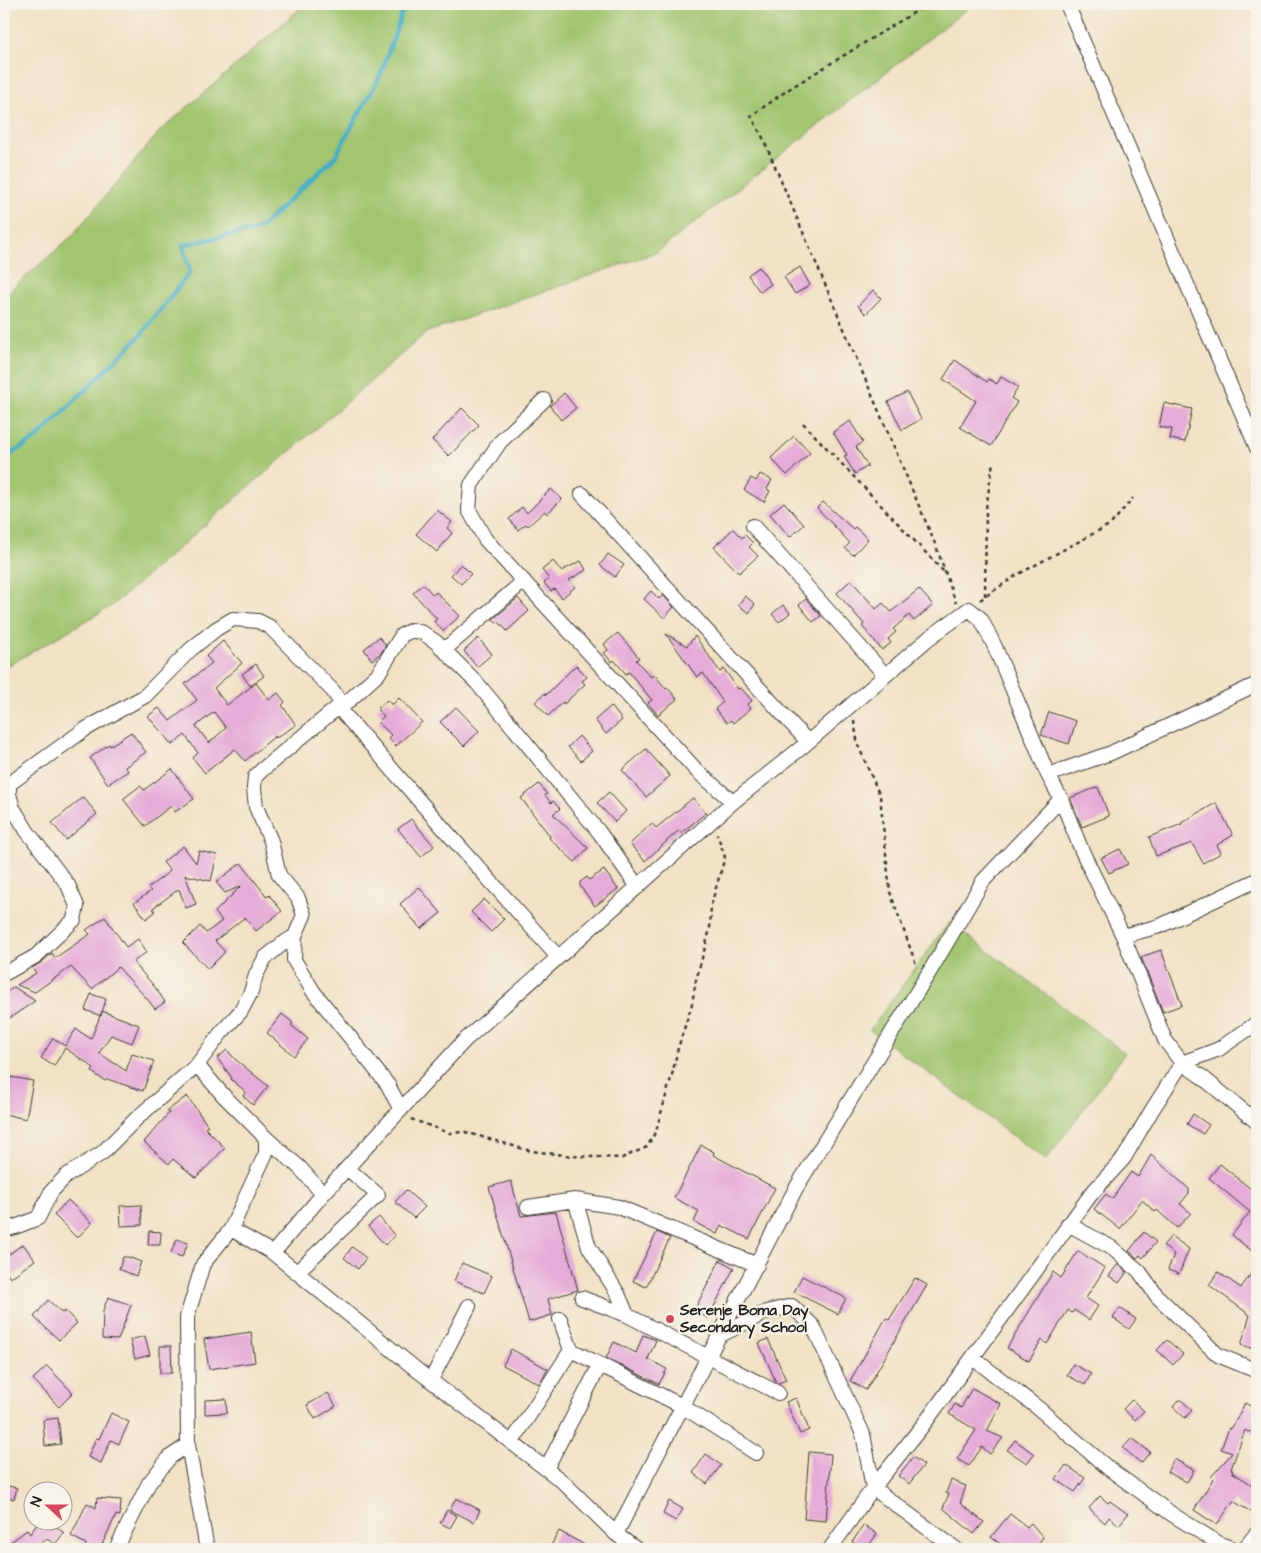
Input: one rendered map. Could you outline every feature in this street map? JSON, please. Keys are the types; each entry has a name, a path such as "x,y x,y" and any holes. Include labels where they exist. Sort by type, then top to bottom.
{"street":[{"path":"1068,4 1257,448"},
{"path":"544,400 500,442 471,486 469,510 485,539 698,771 733,802"},
{"path":"582,494 808,742"},
{"path":"753,526 885,675"},
{"path":"444,650 524,581"},
{"path":"273,1253 323,1194 464,1041 733,802 808,742 928,638 949,625 974,605 992,640 1082,851 1123,936 1165,1040 1182,1063 1257,1122"},
{"path":"4,974 36,956 74,920 77,906 68,885 27,831 13,808 9,794 9,784 84,730 145,696 190,650 216,629 233,619 258,621 270,627 333,691 340,706 429,812 558,957"},
{"path":"399,1112 388,1085 313,991 294,960 295,936 304,916 298,898 279,875 271,841 256,807 254,788 255,777 378,674 402,635 412,630 423,633 444,650 477,683 599,832 638,886"},
{"path":"1048,775 1111,754 1257,684"},
{"path":"616,1534 796,1188 983,881 1061,799"},
{"path":"1123,936 1160,926 1257,880"},
{"path":"4,1230 38,1218 51,1192 66,1176 102,1153 136,1119 197,1065 221,1033 241,1011 265,958 295,936"},
{"path":"830,1549 873,1488 973,1358 1092,1192 1124,1158 1182,1063 1219,1049 1257,1023"},
{"path":"197,1065 223,1095 266,1138 300,1168 323,1194"},
{"path":"207,1549 188,1445 187,1316 203,1264 231,1229 266,1152 266,1138"},
{"path":"297,1272 378,1195 347,1168"},
{"path":"528,1207 575,1200 619,1207 757,1265"},
{"path":"575,1200 589,1247 618,1294 627,1316"},
{"path":"1068,1224 1112,1248 1139,1271 1157,1296 1218,1355 1257,1371"},
{"path":"231,1229 273,1253 431,1380 563,1482 616,1534 636,1549"},
{"path":"582,1298 627,1316 778,1394"},
{"path":"431,1380 469,1306"},
{"path":"721,1334 766,1312 792,1306 813,1326 863,1434 873,1488 956,1549"},
{"path":"560,1319 571,1350 682,1406 756,1452"},
{"path":"512,1442 571,1350"},
{"path":"973,1358 1038,1408 1108,1468 1173,1515 1220,1544 1234,1549"},
{"path":"546,1469 600,1365"},
{"path":"116,1549 149,1483 170,1458 188,1445"},
{"path":"1244,1549 1257,1533"}],"path":[{"path":"928,4 789,89 751,116 763,138 790,200 928,528 960,613 1017,575 1111,524 1134,498"},
{"path":"804,423 946,574"},
{"path":"985,596 986,508 993,462"},
{"path":"854,719 858,745 880,796 890,892 922,983"},
{"path":"399,1112 449,1133 465,1132 531,1151 571,1156 622,1158 647,1147 656,1131 674,1071 678,1048 692,1004 696,980 710,929 712,904 725,857 712,821"}],"green space":[{"path":"305,4 979,4 968,8 657,252 427,332 113,605 4,668 4,296 72,236 160,131"},
{"path":"949,922 1125,1053 1046,1160 870,1030"}],"building":[{"path":"759,267 771,284 760,292 748,275"},
{"path":"800,267 810,285 795,294 784,277"},
{"path":"873,290 881,298 866,314 858,306"},
{"path":"955,360 987,382 989,379 997,384 1001,377 1018,387 1011,398 1017,402 991,446 960,427 976,401 943,379"},
{"path":"907,392 921,419 902,430 888,402"},
{"path":"564,393 576,408 561,420 550,406"},
{"path":"1164,403 1192,409 1185,442 1170,439 1172,429 1159,427"},
{"path":"462,408 479,425 449,456 432,440"},
{"path":"850,421 863,442 856,447 868,466 855,474 844,456 847,455 833,432"},
{"path":"794,436 810,453 787,475 771,458"},
{"path":"760,474 772,480 767,489 770,491 764,502 744,490 751,478 756,481"},
{"path":"551,489 562,499 547,514 545,511 528,526 526,524 518,530 509,519 522,507 527,513"},
{"path":"784,502 804,525 790,537 770,514"},
{"path":"823,502 853,529 855,527 868,539 853,555 845,548 850,543 817,508"},
{"path":"437,510 452,522 447,528 452,533 437,552 416,534"},
{"path":"733,529 742,538 745,535 753,543 749,547 758,556 739,573 714,547"},
{"path":"608,554 624,565 615,577 600,565"},
{"path":"553,561 561,571 581,561 586,570 569,580 575,587 562,598 554,589 551,591 544,583 549,579 542,570"},
{"path":"461,564 471,574 461,584 451,575"},
{"path":"851,580 876,609 883,603 891,612 919,589 933,605 914,621 909,615 893,629 896,632 888,639 891,643 882,650 862,626 864,624 837,593"},
{"path":"423,584 433,595 436,592 460,616 443,631 434,621 437,619 413,593"},
{"path":"651,591 659,599 663,595 674,607 664,618 644,599"},
{"path":"745,596 755,604 749,613 738,605"},
{"path":"518,598 529,611 507,631 498,621 496,623 493,619"},
{"path":"806,599 821,616 813,622 799,605"},
{"path":"783,605 790,613 779,622 772,614"},
{"path":"618,633 639,658 636,660 651,677 654,674 677,699 658,715 648,703 652,700 629,672 626,674 614,660 612,662 604,653 608,650 604,644"},
{"path":"666,634 687,646 695,636 720,672 724,669 738,689 741,688 752,701 747,705 751,708 733,723 731,720 727,723 715,709 723,702 703,673 697,677"},
{"path":"379,637 386,645 381,653 372,660 364,649"},
{"path":"478,638 492,654 477,667 464,651"},
{"path":"223,641 242,663 214,688 227,705 256,683 269,700 278,693 285,702 282,705 296,725 276,738 275,736 245,761 235,749 205,773 193,758 198,753 185,735 172,745 148,716 159,708 170,721 197,700 185,684 212,663 206,656","holes":["214,712 226,728 209,743 196,726"]},
{"path":"256,664 264,676 250,686 242,674"},
{"path":"576,665 587,677 582,681 585,684 548,716 535,702 545,693 546,695"},
{"path":"399,698 422,722 396,746 388,738 391,735 378,722 384,716 377,709 387,700 392,705"},
{"path":"611,706 622,720 606,734 595,720"},
{"path":"456,707 479,731 464,746 440,722"},
{"path":"1049,712 1076,721 1069,744 1041,735"},
{"path":"131,732 146,752 125,767 128,771 108,784 90,758 109,744 110,746"},
{"path":"579,736 592,751 581,761 568,747"},
{"path":"646,749 670,776 646,797 622,770"},
{"path":"172,769 194,799 175,812 171,806 145,826 123,799 140,786 144,790"},
{"path":"539,784 551,803 553,801 560,809 553,814 588,848 575,862 549,838 550,836 521,798"},
{"path":"1098,787 1109,816 1082,827 1070,798"},
{"path":"609,792 626,811 615,822 597,803"},
{"path":"83,797 97,814 66,840 52,823"},
{"path":"693,798 706,813 681,833 679,830 645,861 630,844 652,823 656,828"},
{"path":"1216,803 1233,835 1217,845 1221,853 1203,863 1192,843 1156,856 1149,837 1182,824"},
{"path":"411,819 434,846 421,857 398,829"},
{"path":"183,846 196,863 199,851 217,855 211,881 185,875 196,904 186,908 179,889 153,908 155,912 146,919 134,903 151,891 148,888 170,871 163,862"},
{"path":"1120,849 1128,864 1109,873 1101,858"},
{"path":"241,863 267,897 269,895 282,911 256,931 245,917 215,941 225,952 208,969 183,943 200,926 206,933 222,921 215,912 241,886 225,893 216,882"},
{"path":"604,870 618,889 595,906 580,886 580,882 587,877 589,880"},
{"path":"419,887 441,913 421,929 400,904"},
{"path":"484,899 504,919 491,932 471,912"},
{"path":"105,917 126,947 138,939 147,952 133,962 165,1002 155,1009 118,967 92,989 71,967 35,992 17,985 36,973 32,968 52,953 55,958 90,934 86,930"},
{"path":"1161,950 1182,1005 1163,1012 1141,957"},
{"path":"14,987 35,1001 4,1022 4,994"},
{"path":"91,994 106,999 101,1016 85,1010"},
{"path":"102,1011 139,1025 132,1043 111,1035 99,1053 126,1071 132,1054 154,1061 143,1091 107,1079 105,1081 92,1072 94,1068 65,1048 54,1066 41,1058 53,1038 65,1046 76,1029 91,1039"},
{"path":"282,1014 293,1023 291,1025 308,1039 294,1056 267,1033"},
{"path":"227,1050 268,1086 253,1105 243,1096 246,1092 231,1079 217,1058"},
{"path":"11,1077 33,1081 26,1119 4,1114"},
{"path":"187,1096 208,1126 205,1128 225,1148 196,1178 173,1159 169,1164 144,1142 169,1113 167,1111"},
{"path":"1193,1114 1209,1125 1203,1134 1187,1124"},
{"path":"701,1145 714,1152 713,1155 775,1188 749,1239 721,1225 717,1234 694,1222 699,1211 674,1198"},
{"path":"1151,1155 1189,1189 1189,1193 1180,1204 1191,1213 1177,1228 1157,1210 1155,1212 1142,1200 1120,1229 1094,1209 1106,1194 1112,1199 1131,1172 1138,1177"},
{"path":"1220,1164 1257,1194 1257,1255 1232,1235 1250,1212 1209,1178"},
{"path":"511,1181 521,1216 556,1212 578,1290 548,1299 552,1315 529,1322 489,1187"},
{"path":"406,1190 425,1207 414,1218 395,1202"},
{"path":"68,1200 92,1223 77,1238 54,1215"},
{"path":"141,1205 142,1225 121,1226 120,1206"},
{"path":"379,1217 395,1236 385,1245 368,1226"},
{"path":"149,1231 161,1232 160,1245 148,1245"},
{"path":"657,1232 670,1238 646,1287 633,1281"},
{"path":"1144,1232 1156,1242 1143,1258 1140,1255 1137,1258 1129,1251"},
{"path":"1171,1236 1189,1249 1179,1274 1168,1270 1174,1254 1163,1246"},
{"path":"177,1239 188,1243 182,1257 171,1253"},
{"path":"23,1244 35,1260 10,1278 4,1269 4,1258"},
{"path":"352,1247 366,1258 358,1269 344,1258"},
{"path":"1078,1251 1105,1268 1086,1298 1098,1306 1089,1320 1074,1310 1072,1313 1068,1310 1047,1344 1042,1340 1029,1361 1007,1348 1053,1272 1061,1278"},
{"path":"123,1257 141,1262 136,1276 119,1269"},
{"path":"720,1260 734,1268 708,1318 694,1311"},
{"path":"462,1263 492,1276 484,1293 454,1281"},
{"path":"1118,1264 1127,1272 1119,1283 1109,1276"},
{"path":"1257,1265 1257,1340 1254,1349 1241,1345 1250,1315 1209,1285 1218,1272 1241,1288"},
{"path":"802,1276 846,1298 838,1314 794,1292"},
{"path":"915,1278 927,1285 866,1390 850,1381 886,1318 889,1320"},
{"path":"108,1297 131,1305 118,1340 102,1339 103,1311"},
{"path":"48,1300 62,1313 65,1311 77,1323 59,1340 34,1317"},
{"path":"1120,1308 1136,1319 1129,1329 1113,1318"},
{"path":"251,1332 255,1362 209,1369 204,1339"},
{"path":"643,1335 656,1340 648,1359 667,1369 659,1384 606,1358 614,1342 636,1353"},
{"path":"145,1336 150,1355 135,1359 130,1340"},
{"path":"768,1339 786,1380 779,1383 776,1382 759,1343"},
{"path":"1167,1340 1183,1354 1173,1365 1157,1350"},
{"path":"160,1346 171,1346 172,1373 160,1373"},
{"path":"511,1349 548,1369 539,1384 503,1365"},
{"path":"1073,1364 1091,1374 1085,1385 1067,1375"},
{"path":"47,1366 73,1393 59,1407 33,1379"},
{"path":"972,1388 1001,1404 987,1431 1003,1438 990,1454 982,1447 969,1466 957,1459 976,1430 949,1414 955,1404 961,1408"},
{"path":"328,1393 336,1406 315,1419 307,1405"},
{"path":"796,1398 809,1430 800,1434 786,1402"},
{"path":"226,1399 227,1413 205,1414 205,1400"},
{"path":"1180,1399 1192,1410 1185,1418 1173,1407"},
{"path":"1132,1400 1144,1411 1135,1420 1123,1409"},
{"path":"1245,1403 1257,1410 1257,1436 1245,1430 1231,1469 1233,1470 1232,1472 1257,1488 1257,1506 1253,1513 1233,1501 1217,1525 1194,1510 1213,1479 1211,1477 1232,1453 1221,1449 1229,1428 1231,1429"},
{"path":"111,1413 129,1422 119,1444 111,1440 101,1463 88,1457 96,1438 99,1439"},
{"path":"58,1418 61,1444 45,1446 43,1420"},
{"path":"1132,1438 1150,1452 1141,1463 1123,1448"},
{"path":"1015,1440 1034,1454 1027,1463 1007,1450"},
{"path":"809,1452 831,1454 826,1521 804,1519"},
{"path":"706,1454 721,1465 707,1484 693,1473"},
{"path":"913,1457 924,1465 909,1484 898,1476"},
{"path":"1174,1459 1194,1470 1187,1482 1167,1472"},
{"path":"1066,1465 1085,1478 1075,1492 1056,1479"},
{"path":"951,1480 966,1486 960,1503 984,1522 974,1534 943,1508 949,1494 946,1493"},
{"path":"4,1485 17,1488 14,1499 4,1496"},
{"path":"1100,1496 1108,1503 1110,1501 1128,1514 1119,1525 1109,1517 1105,1523 1089,1508"},
{"path":"97,1498 121,1500 120,1516 116,1515 100,1549 84,1549 86,1544 71,1536 87,1503 96,1508"},
{"path":"456,1498 480,1510 474,1522 450,1510"},
{"path":"669,1501 683,1509 676,1521 663,1514"},
{"path":"447,1510 457,1516 450,1528 440,1523"},
{"path":"1010,1514 1027,1527 1031,1523 1043,1537 1035,1549 1007,1549 991,1537"},
{"path":"864,1525 877,1534 866,1549 862,1549 852,1542"},
{"path":"27,1530 30,1534 33,1530 60,1530 64,1533 55,1544 47,1539 33,1549 4,1549 4,1547"},
{"path":"559,1531 592,1549 549,1549"}],"waterway":[{"path":"4,458 36,439 140,336 190,272 183,245 259,229 335,157 381,74 405,4"}],"place":[{"name":"Serenje Boma Day Secondary School","path":"670,1319"}]}
